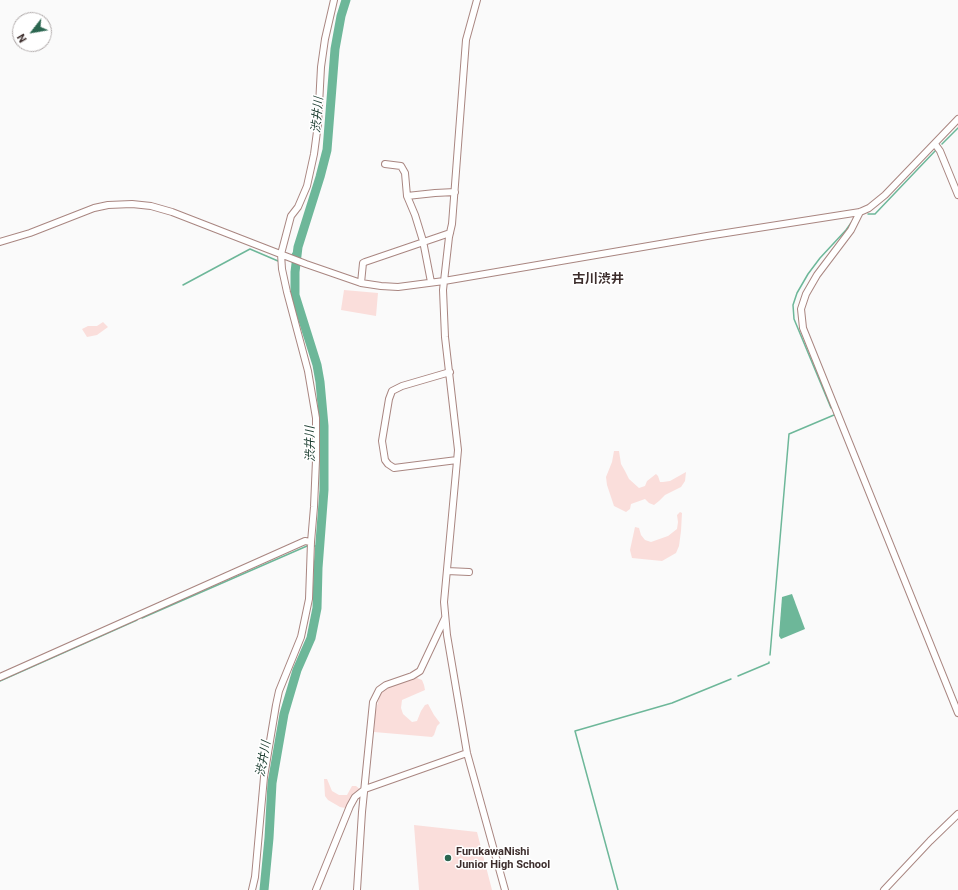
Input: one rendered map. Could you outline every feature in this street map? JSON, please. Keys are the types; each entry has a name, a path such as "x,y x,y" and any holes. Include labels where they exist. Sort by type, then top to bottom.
{"street":[{"path":"252,890 255,878 265,770 276,705 279,691 301,636 309,599 316,468 316,418 308,371 282,268 283,255 291,216 298,207 307,186 314,154 318,124 322,60 334,0"},
{"path":"477,0 466,40 455,192 444,281 443,307 445,337 457,436 457,460 445,588 445,618 467,753 505,890"},
{"path":"0,242 30,233 94,208 108,205 132,204 151,206 172,212 283,255 361,283 398,287 444,281 707,236 860,212 878,202 958,119"},
{"path":"935,144 940,151 958,195"},
{"path":"385,164 401,166 405,173 407,196 424,243 431,282"},
{"path":"407,196 455,192"},
{"path":"860,212 851,230 806,294 801,309 803,328 958,713"},
{"path":"361,283 364,262 450,233"},
{"path":"450,372 402,386 392,391 389,399 382,441 386,460 388,464 394,468 457,460"},
{"path":"0,677 305,541 311,542"},
{"path":"447,571 469,572"},
{"path":"357,890 373,702 375,695 386,685 412,676 420,670 445,618"},
{"path":"316,890 355,797 365,789 467,753"},
{"path":"884,890 930,841 958,814"}],"shaded area":[{"path":"344,290 378,293 376,316 341,310"},
{"path":"103,322 108,327 97,335 87,337 82,329 88,326 97,326"},
{"path":"614,451 619,451 621,464 629,479 639,488 645,486 647,481 656,474 660,482 663,482 670,481 686,472 685,481 681,487 665,495 654,505 645,499 631,504 630,509 626,512 614,506 607,485 606,477 612,462"},
{"path":"680,512 682,513 681,531 679,546 676,553 662,561 632,558 630,550 635,527 639,528 641,535 645,540 651,542 668,536 677,529 677,515"},
{"path":"792,594 805,629 781,639 779,636 782,597"},
{"path":"412,678 422,680 425,690 402,700 401,708 403,714 412,722 417,721 421,711 425,705 428,704 440,723 437,726 434,735 432,737 374,732 375,713 383,690"},
{"path":"324,779 327,779 332,791 339,795 347,795 352,786 356,786 361,790 348,806 345,808 340,807 328,800 325,796"},
{"name":"FurukawaNishi Junior High School","path":"414,825 477,832 492,890 419,890"}],"waterway":[{"name":"渋井川","path":"264,890 272,783 284,714 297,670 311,638 317,608 318,568 324,490 324,426 317,365 295,295 295,272 298,247 327,150 335,49 341,16 346,0"},
{"path":"942,144 958,128"},
{"path":"868,214 875,214 936,150"},
{"path":"831,408 794,319 793,305 797,293 808,274 851,223"},
{"name":"渋井川","path":"291,256 298,247"},
{"path":"183,285 250,249 278,261"},
{"path":"770,655 789,434 834,415"},
{"path":"142,618 307,546"},
{"name":"渋井川","path":"313,546 319,546"},
{"path":"0,681 137,620"},
{"path":"738,676 769,662"},
{"path":"618,890 575,731 672,703 731,679"}],"place":[{"name":"FurukawaNishi Junior High School","path":"448,858"}],"district":[{"name":"古川渋井","path":"598,280"}]}
